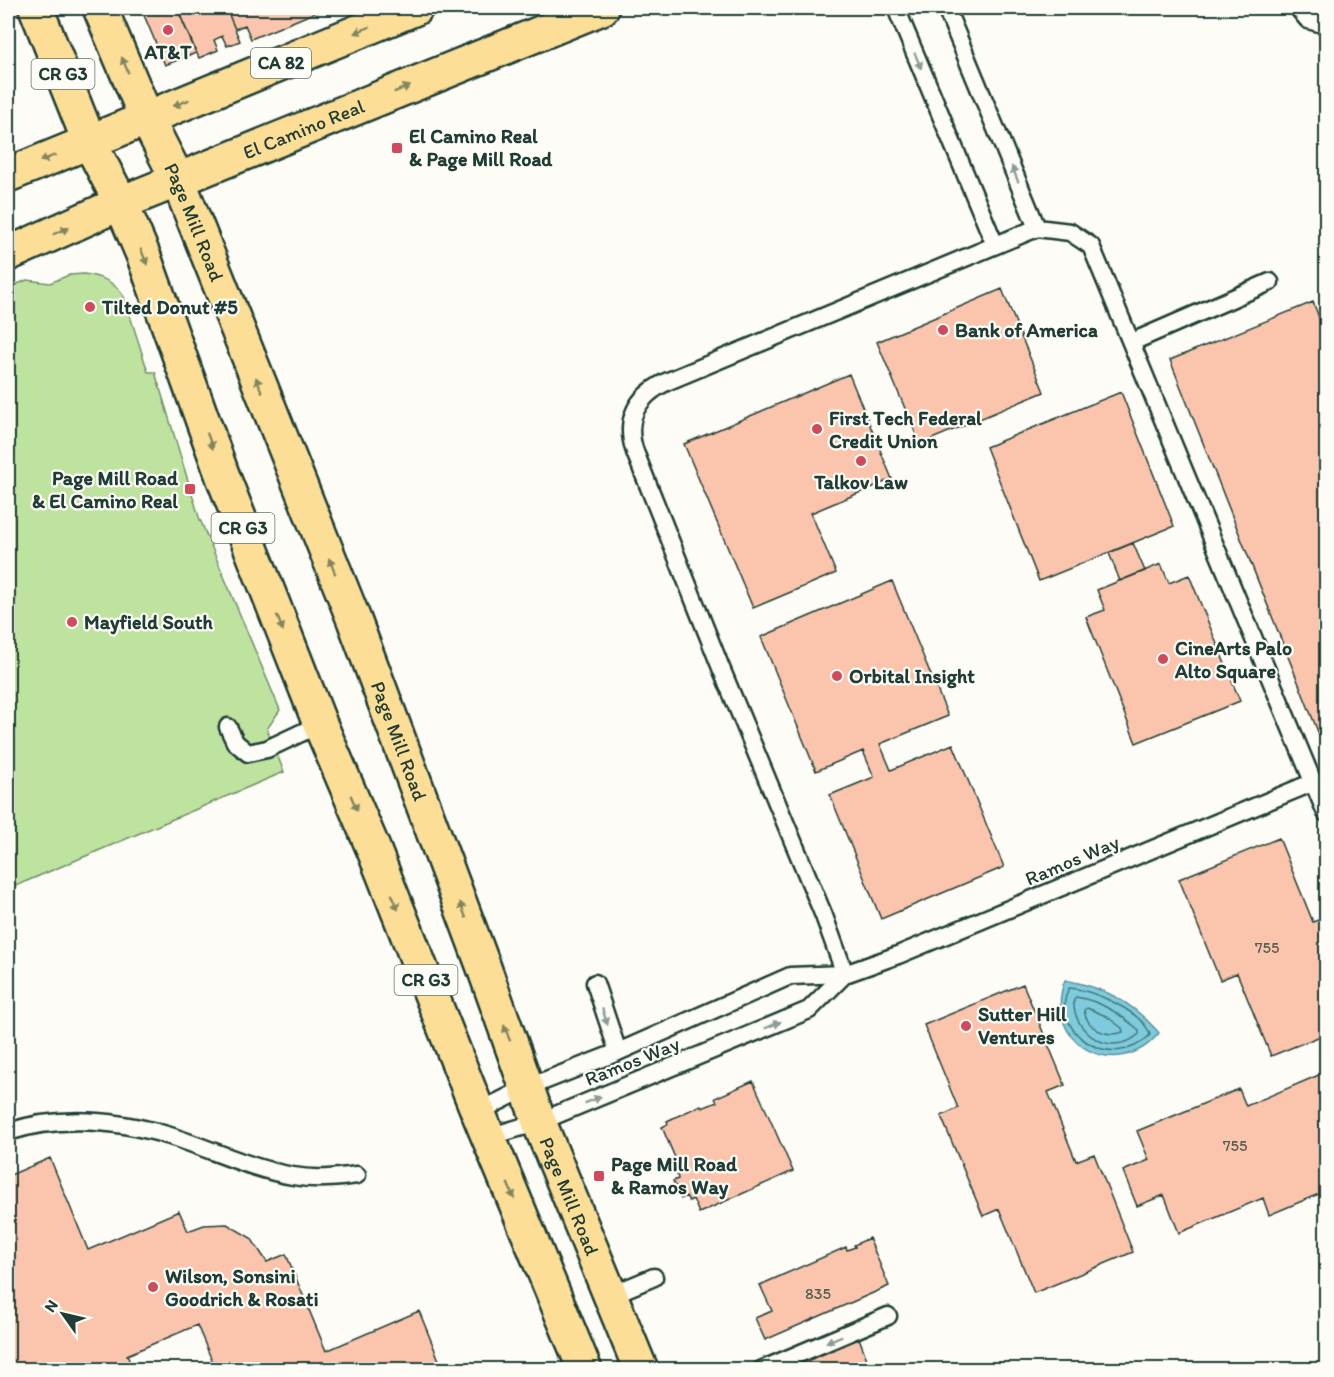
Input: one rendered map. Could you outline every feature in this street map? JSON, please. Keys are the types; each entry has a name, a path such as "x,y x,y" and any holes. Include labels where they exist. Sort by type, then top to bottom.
{"main road":[{"name":"CR G3","path":"36,8 89,141 121,204 144,257 223,477 320,724 374,848 483,1125 585,1370"},
{"name":"CA 82","path":"8,175 416,8"},
{"name":"El Camino Real","path":"8,254 178,180 602,8"},
{"name":"CR G3","path":"101,10 146,117"},
{"name":"Page Mill Road","path":"146,117 178,180 354,620 483,965 526,1088 640,1370"}],"lane":[{"path":"896,8 995,245"},
{"path":"946,8 1037,228"},
{"path":"1298,8 1308,20 1326,25"},
{"path":"844,974 825,916 721,668 635,452 630,436 631,422 643,397 666,382 1037,228 1070,232 1091,246 1326,813"},
{"path":"1132,342 1270,282"},
{"path":"228,727 235,742 248,753 267,749 320,724"},
{"name":"Ramos Way","path":"483,1125 526,1088 618,1052 790,976 844,974 898,955 1314,782"},
{"name":"Ramos Way","path":"483,1125 539,1122 809,1010 844,974"},
{"path":"595,982 618,1052"},
{"path":"8,1132 31,1125 64,1121 105,1122 170,1136 292,1176 327,1179 357,1175"},
{"path":"611,1295 654,1277"},
{"path":"760,1370 888,1316"}],"green space":[{"path":"84,274 107,281 124,297 148,372 155,372 199,517 280,710 267,729 284,772 8,889 8,288 27,280 50,283 69,275"}],"water":[{"path":"1065,980 1093,987 1117,998 1139,1013 1159,1033 1142,1048 1123,1056 1104,1056 1087,1050 1073,1038 1064,1022 1060,1002"}],"building":[{"name":"AT&T","path":"141,8 177,8 196,53 165,65"},
{"path":"177,8 226,8 240,41 227,46 222,36 214,40 218,50 199,58"},
{"path":"226,8 326,8 251,39 245,25 235,29"},
{"path":"1002,289 1044,392 920,444 877,342"},
{"path":"1313,302 1326,335 1326,752 1170,360"},
{"path":"849,374 892,479 811,513 836,573 753,608 684,444"},
{"path":"1121,392 1174,526 1039,581 986,447"},
{"path":"1133,543 1145,571 1120,581 1109,553"},
{"name":"CineArts Palo Alto Square","path":"1161,564 1169,583 1189,575 1240,701 1136,743 1086,617 1105,610 1097,590"},
{"path":"892,581 948,716 880,744 891,770 953,744 1004,867 881,919 830,795 874,777 863,751 816,771 761,637"},
{"path":"1279,838 1313,922 1326,917 1326,1044 1323,1035 1271,1056 1237,973 1220,980 1179,879"},
{"path":"1023,984 1065,1085 1048,1092 1076,1161 1094,1154 1133,1252 1034,1293 999,1209 983,1216 941,1116 958,1108 924,1025"},
{"path":"1326,1072 1326,1191 1269,1215 1263,1198 1179,1233 1164,1195 1137,1206 1123,1171 1149,1160 1137,1131 1239,1089 1246,1106"},
{"path":"753,1081 793,1171 699,1213 693,1199 689,1201 686,1196 681,1199 673,1181 678,1179 677,1174 681,1172 662,1127 668,1124 667,1121 701,1105 702,1108 717,1102 715,1098"},
{"name":"Wilson, Sonsini Goodrich & Rosati","path":"50,1158 88,1250 179,1211 188,1231 204,1225 227,1224 251,1238 267,1262 286,1254 326,1351 419,1311 443,1370 216,1370 197,1325 127,1355 133,1370 8,1370 8,1176"},
{"path":"869,1238 889,1286 765,1340 755,1318 772,1311 760,1285 846,1247 847,1250 855,1247 854,1245"},
{"path":"859,1338 871,1370 783,1370"}],"place":[{"name":"AT&T","path":"168,30"},
{"name":"El Camino Real & Page Mill Road","path":"397,148"},
{"name":"Tilted Donut #5","path":"90,307"},
{"name":"Bank of America","path":"943,330"},
{"name":"First Tech Federal Credit Union","path":"817,429"},
{"name":"Talkov Law","path":"861,461"},
{"name":"Page Mill Road & El Camino Real","path":"190,489"},
{"name":"Mayfield South","path":"72,622"},
{"name":"CineArts Palo Alto Square","path":"1163,659"},
{"name":"Orbital Insight","path":"837,676"},
{"name":"Sutter Hill Ventures","path":"966,1026"},
{"name":"Page Mill Road & Ramos Way","path":"599,1176"},
{"name":"Wilson, Sonsini Goodrich & Rosati","path":"153,1287"}]}
